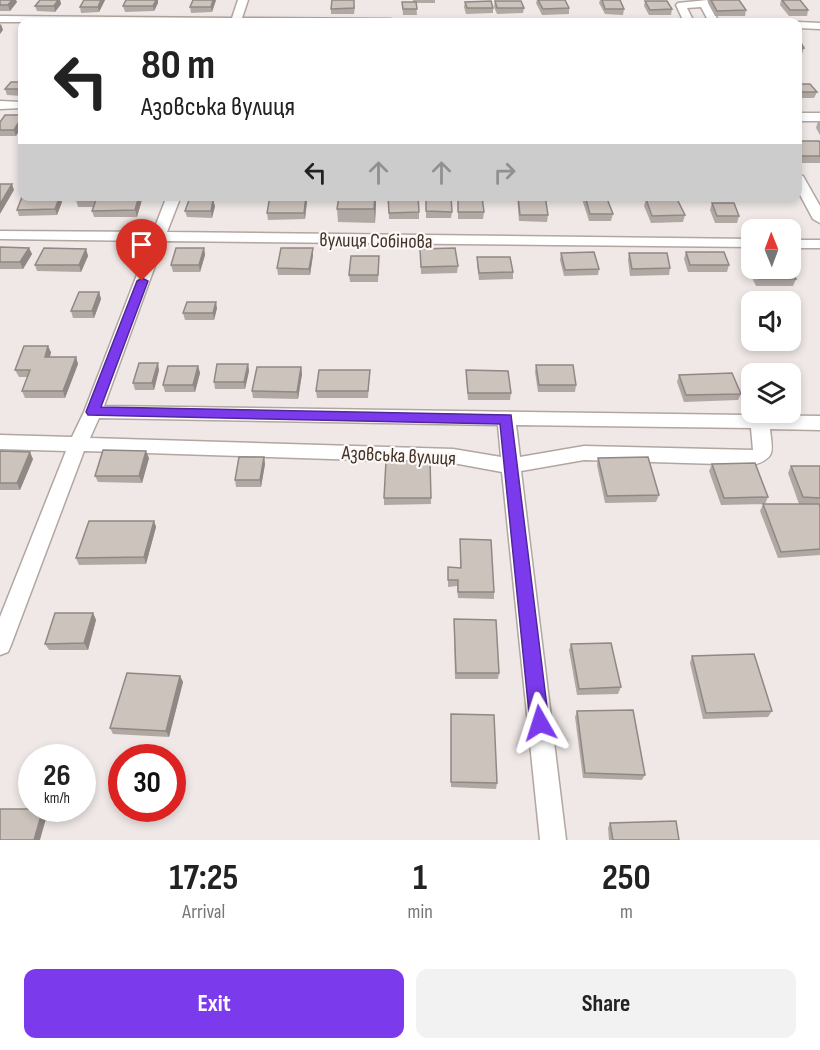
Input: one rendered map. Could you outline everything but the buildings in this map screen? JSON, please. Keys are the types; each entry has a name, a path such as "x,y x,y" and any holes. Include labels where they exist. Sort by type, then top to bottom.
{"street":[{"path":"236,18 243,0"},
{"path":"687,18 681,5 703,2 712,18"},
{"path":"0,19 18,19"},
{"path":"802,25 820,26"},
{"path":"0,105 18,105"},
{"path":"802,117 820,117"},
{"path":"802,186 820,219"},
{"path":"0,645 78,444 93,412 172,201"},
{"name":"вулиця Собінова","path":"0,236 741,243"},
{"path":"801,243 820,244"},
{"name":"Азовська вулиця","path":"93,412 741,423"},
{"path":"506,419 553,840"},
{"name":"Азовська вулиця","path":"0,442 453,456 511,466 584,453 753,458 763,453 760,423"},
{"name":"Азовська вулиця","path":"801,423 820,423"}],"route":[{"path":"142,281 93,412 506,419 540,723"}]}
